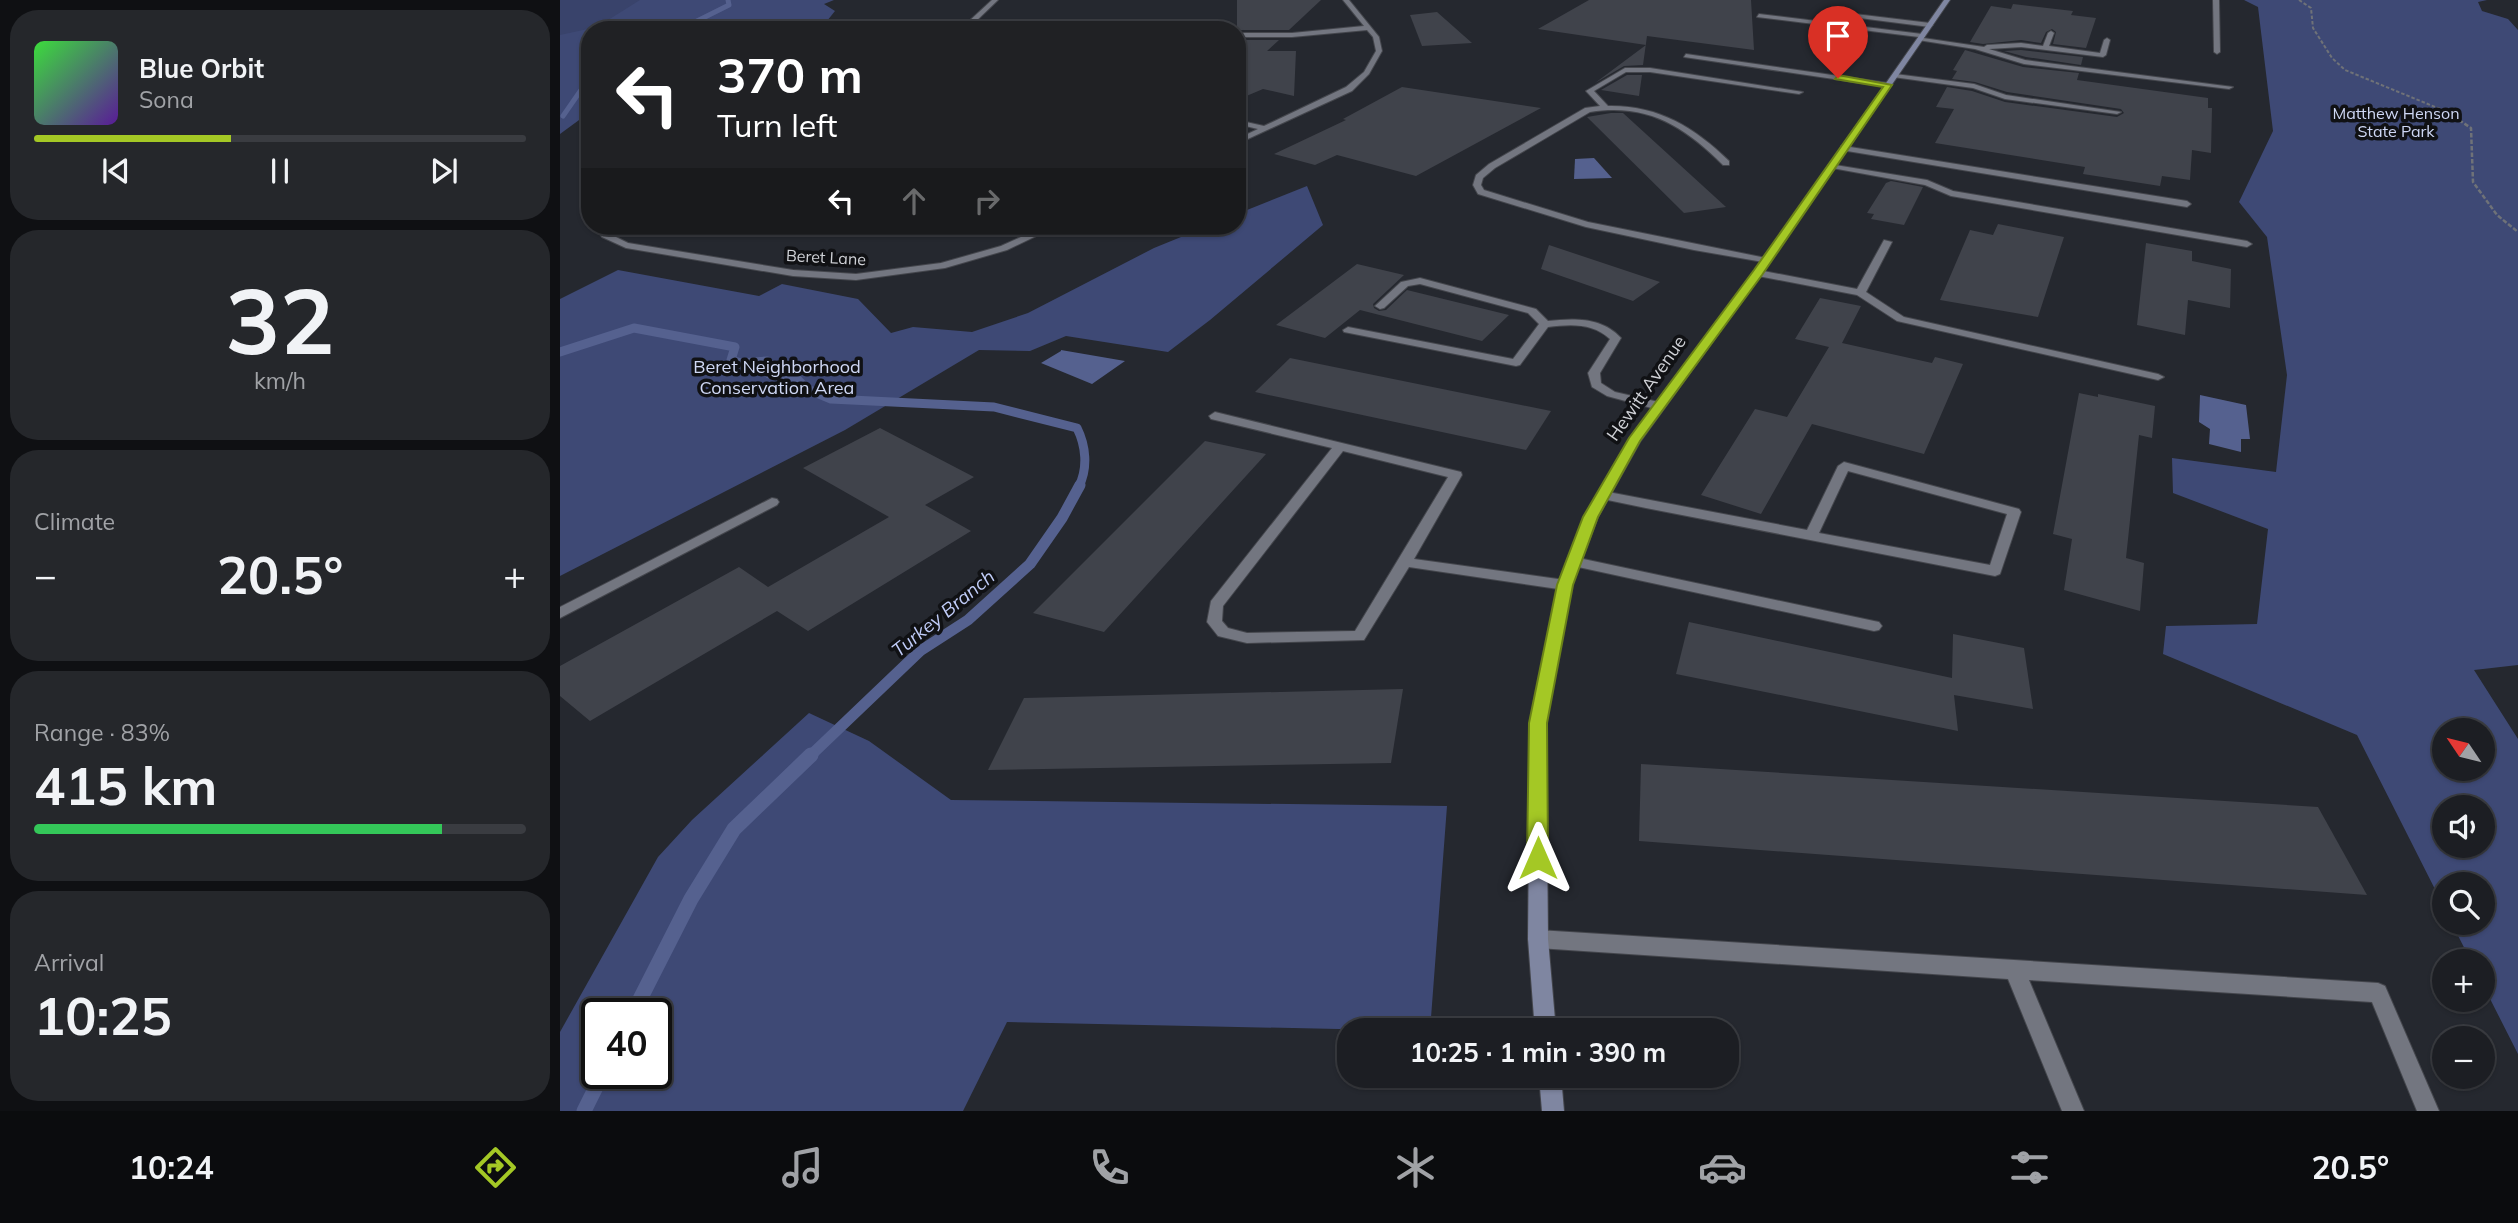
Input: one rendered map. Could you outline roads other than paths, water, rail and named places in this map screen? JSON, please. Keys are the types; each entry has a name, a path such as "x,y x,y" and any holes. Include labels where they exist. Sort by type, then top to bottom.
{"street":[{"path":"973,21 995,0"},
{"path":"1246,138 1349,89 1367,73 1379,51 1376,37 1346,0"},
{"name":"Hewitt Avenue","path":"1545,1018 1538,939 1538,723 1565,585 1591,517 1634,441 1762,267 1947,0"},
{"path":"2216,0 2217,52"},
{"path":"1830,13 1924,33 2024,62 2229,87"},
{"path":"1759,16 1924,33"},
{"path":"1246,35 1292,36 1368,28"},
{"path":"2045,48 2051,33"},
{"path":"1976,47 2021,45 2103,55 2107,40"},
{"path":"1686,56 1891,80 1974,86 2005,97 2117,112"},
{"path":"1605,107 1590,91 1625,71 1650,70 1799,92"},
{"path":"1726,163 1679,123 1656,115 1605,107 1588,110 1492,166 1479,177 1478,186 1481,192 1519,206 1585,225 1860,293 1901,319 2158,377"},
{"path":"1246,124 1266,129"},
{"path":"1844,148 2187,204"},
{"path":"1832,166 1927,183 1951,193 2247,244"},
{"name":"Beret Lane","path":"605,235 626,245 793,273 856,277 942,266 1004,248 1032,235"},
{"path":"1860,293 1887,242"},
{"path":"1381,306 1405,284 1420,281 1532,311 1545,324 1588,322 1607,327 1616,338 1594,373 1596,385 1611,394 1659,406"},
{"path":"1348,330 1516,363 1545,324"},
{"path":"1215,416 1456,475 1359,636 1247,638 1223,632 1214,622 1216,605 1340,447"},
{"path":"1602,495 1811,536 1995,571 2014,512 1844,466 1811,536"},
{"path":"560,613 772,502"},
{"path":"1405,562 1565,585"},
{"path":"1574,562 1874,626"},
{"path":"1538,939 2378,993 2428,1111"},
{"path":"2014,969 2073,1111"},
{"path":"1551,1088 1553,1111"}],"waterway":[{"path":"697,21 729,5 728,0"},
{"path":"563,116 581,90"},
{"name":"Turkey Branch","path":"560,352 634,328 735,347 731,360 741,363 767,361 773,367 769,374 795,377 807,389 831,399 994,407 1077,428 1085,457 1079,486"},
{"name":"Turkey Branch","path":"809,757 920,651 968,620 1030,564 1062,518 1080,485"},
{"name":"Turkey Branch","path":"641,998 691,899 734,829 811,755"},
{"name":"Turkey Branch","path":"584,1111 595,1089"}],"park label":[{"name":"Matthew Henson State Park","path":"2396,122"},
{"name":"Beret Neighborhood Conservation Area","path":"777,376"}]}
